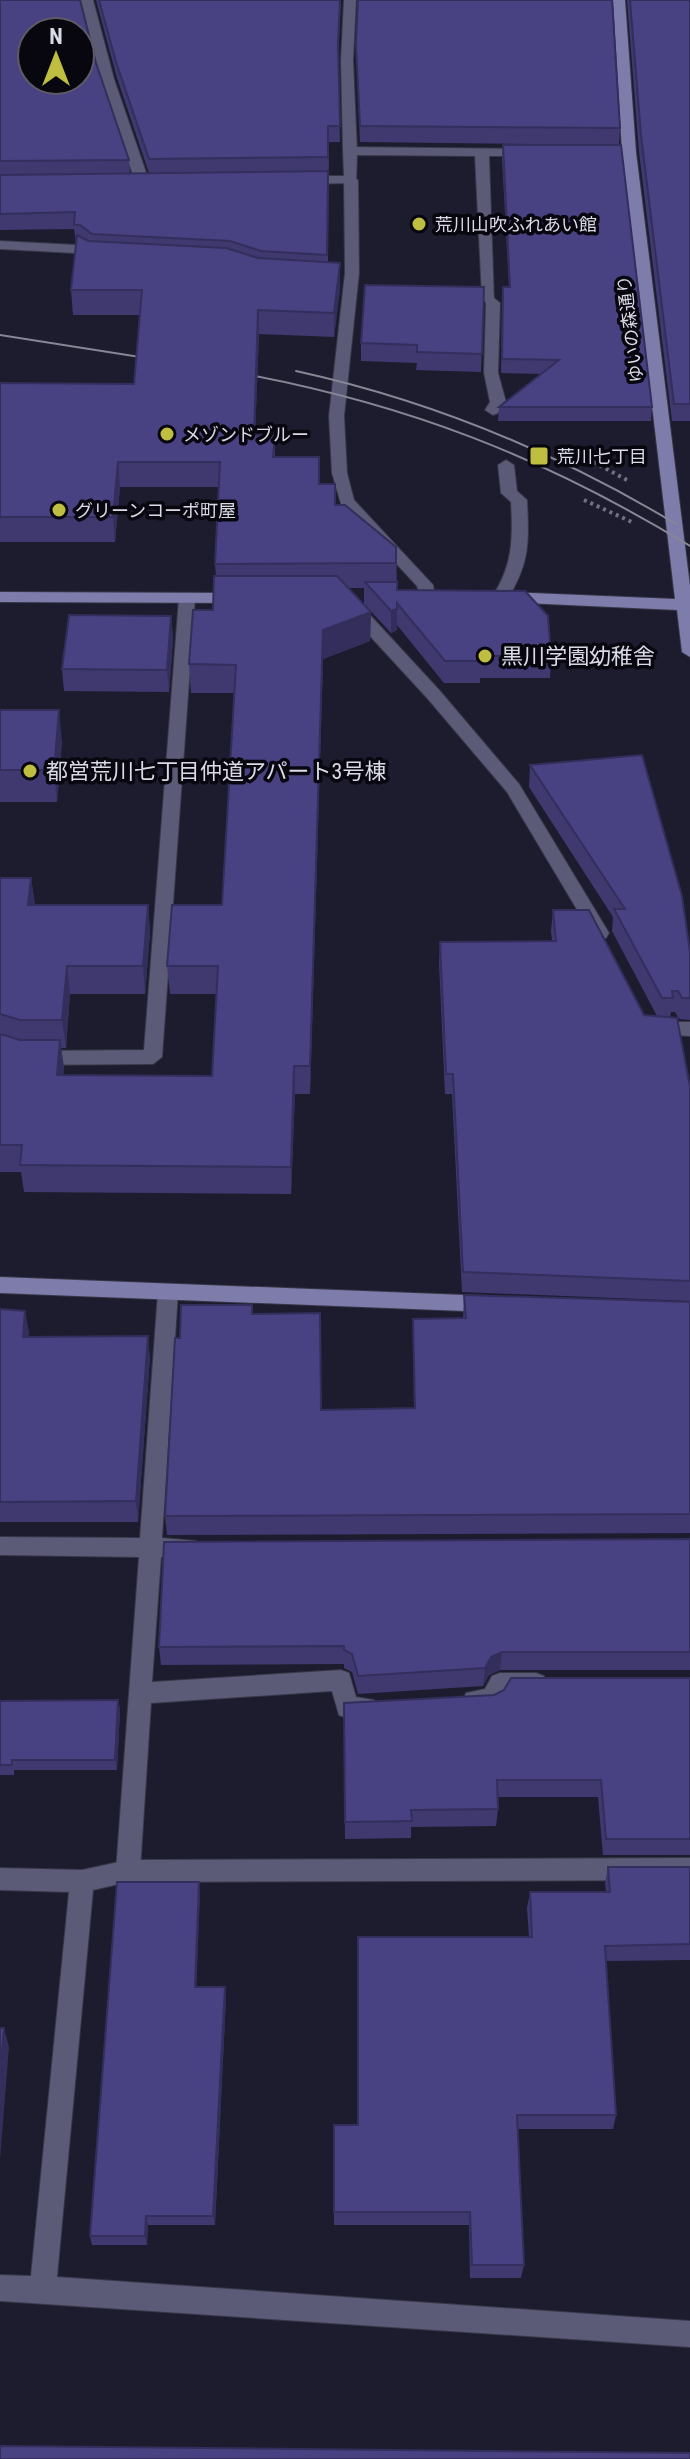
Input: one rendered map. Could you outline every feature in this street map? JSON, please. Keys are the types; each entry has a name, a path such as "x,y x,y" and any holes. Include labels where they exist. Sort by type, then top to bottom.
{"street":[{"path":"87,0 107,79 142,181"},
{"path":"350,0 347,60 351,180 337,413 341,484 347,501 425,585 427,596"},
{"name":"ゆいの森通り","path":"619,0 622,152 686,599 690,652"},
{"path":"350,151 542,152"},
{"path":"482,151 489,298 493,303 491,373 498,402 493,410"},
{"path":"292,180 351,180"},
{"path":"126,182 159,181"},
{"path":"0,245 77,249 90,258 106,259"},
{"path":"506,465 509,493 519,500 520,557 515,576 493,596 686,599"},
{"path":"0,597 266,598"},
{"path":"372,597 337,598 434,695 513,788 608,948"},
{"path":"0,1051 24,1058 153,1057 187,598"},
{"path":"644,1016 651,1029 690,1029"},
{"path":"0,1285 516,1305"},
{"path":"128,1871 168,1292"},
{"path":"0,1546 213,1548"},
{"path":"140,1693 341,1680 347,1708 391,1705"},
{"path":"449,1702 492,1699 500,1683 562,1682"},
{"path":"0,1879 82,1881 128,1871 690,1869"},
{"path":"43,2289 82,1881"},
{"path":"0,2288 690,2334"}],"path":[{"path":"575,452 629,481 638,482"},
{"path":"584,500 641,527 641,517"}],"building":[{"path":"0,0 80,0 84,16 16,16 16,96 96,96 96,63 129,160 0,161"},
{"path":"99,0 340,0 340,126 328,126 328,157 149,159"},
{"path":"358,0 612,0 620,128 360,126 356,44"},
{"path":"630,0 690,0 690,404 674,404 641,135"},
{"path":"503,145 621,145 652,407 499,407 559,360 502,359 503,287 510,287"},
{"path":"328,171 327,255 261,251 230,241 92,234 80,225 74,225 75,212 0,214 0,175"},
{"path":"77,235 88,241 226,248 258,258 340,263 334,313 258,310 254,435 275,436 273,457 319,457 319,484 335,484 335,505 345,505 396,547 396,563 215,564 220,462 118,462 113,517 0,517 0,383 134,384 142,290 71,290"},
{"path":"365,285 484,287 482,354 417,352 417,345 361,343"},
{"path":"214,576 337,576 371,612 323,630 310,1066 294,1066 291,1167 20,1165 22,1145 0,1145 0,1034 20,1040 60,1040 57,1075 212,1076 218,966 167,966 172,905 222,905 236,665 189,664 193,610 213,610"},
{"path":"365,582 397,582 397,590 525,591 548,616 551,656 481,656 481,661 445,661 397,603 397,609 391,611"},
{"path":"69,615 171,616 167,670 62,669"},
{"path":"0,710 59,710 54,770 0,770"},
{"path":"642,755 682,896 690,952 690,998 682,998 678,991 672,991 673,998 662,998 614,909 625,909 530,765"},
{"path":"0,878 31,878 28,905 148,905 143,966 67,966 62,1020 20,1020 0,1014"},
{"path":"553,910 589,910 644,1015 677,1018 690,1087 690,1281 463,1272 453,1074 446,1074 440,942 556,941"},
{"path":"464,1295 690,1302 690,1514 165,1516 175,1338 180,1338 181,1305 252,1305 252,1314 320,1313 321,1410 415,1408 413,1319 466,1318"},
{"path":"0,1309 25,1311 23,1337 148,1336 136,1501 0,1502"},
{"path":"690,1539 690,1652 502,1652 491,1657 485,1668 358,1676 352,1654 344,1650 344,1646 159,1647 164,1542"},
{"path":"511,1678 690,1678 690,1839 606,1839 601,1780 497,1780 498,1809 411,1810 412,1821 345,1822 344,1703 494,1695 504,1690"},
{"path":"118,1700 115,1760 12,1760 12,1765 0,1765 0,1701"},
{"path":"608,1867 690,1867 690,1944 605,1946 616,2115 517,2115 524,2265 472,2265 470,2212 334,2212 334,2125 358,2125 358,1937 532,1937 530,1892 610,1892"},
{"path":"117,1882 199,1882 195,1987 225,1987 213,2216 146,2216 145,2236 90,2236"},
{"path":"0,2028 4,2028 0,2075"},
{"path":"0,2446 690,2453 690,2459 0,2459"}],"tram line":[{"path":"0,335 159,360"},
{"path":"296,371 396,397 492,432 585,474 676,524"},
{"path":"234,372 357,400 471,437 580,485 690,546"}],"place":[{"name":"荒川山吹ふれあい館","path":"419,224"},
{"name":"メゾンドブルー","path":"167,434"},
{"name":"荒川七丁目","path":"539,456"},
{"name":"グリーンコーポ町屋","path":"59,510"},
{"name":"黒川学園幼稚舎","path":"485,656"},
{"name":"都営荒川七丁目仲道アパート3号棟","path":"30,771"}]}
